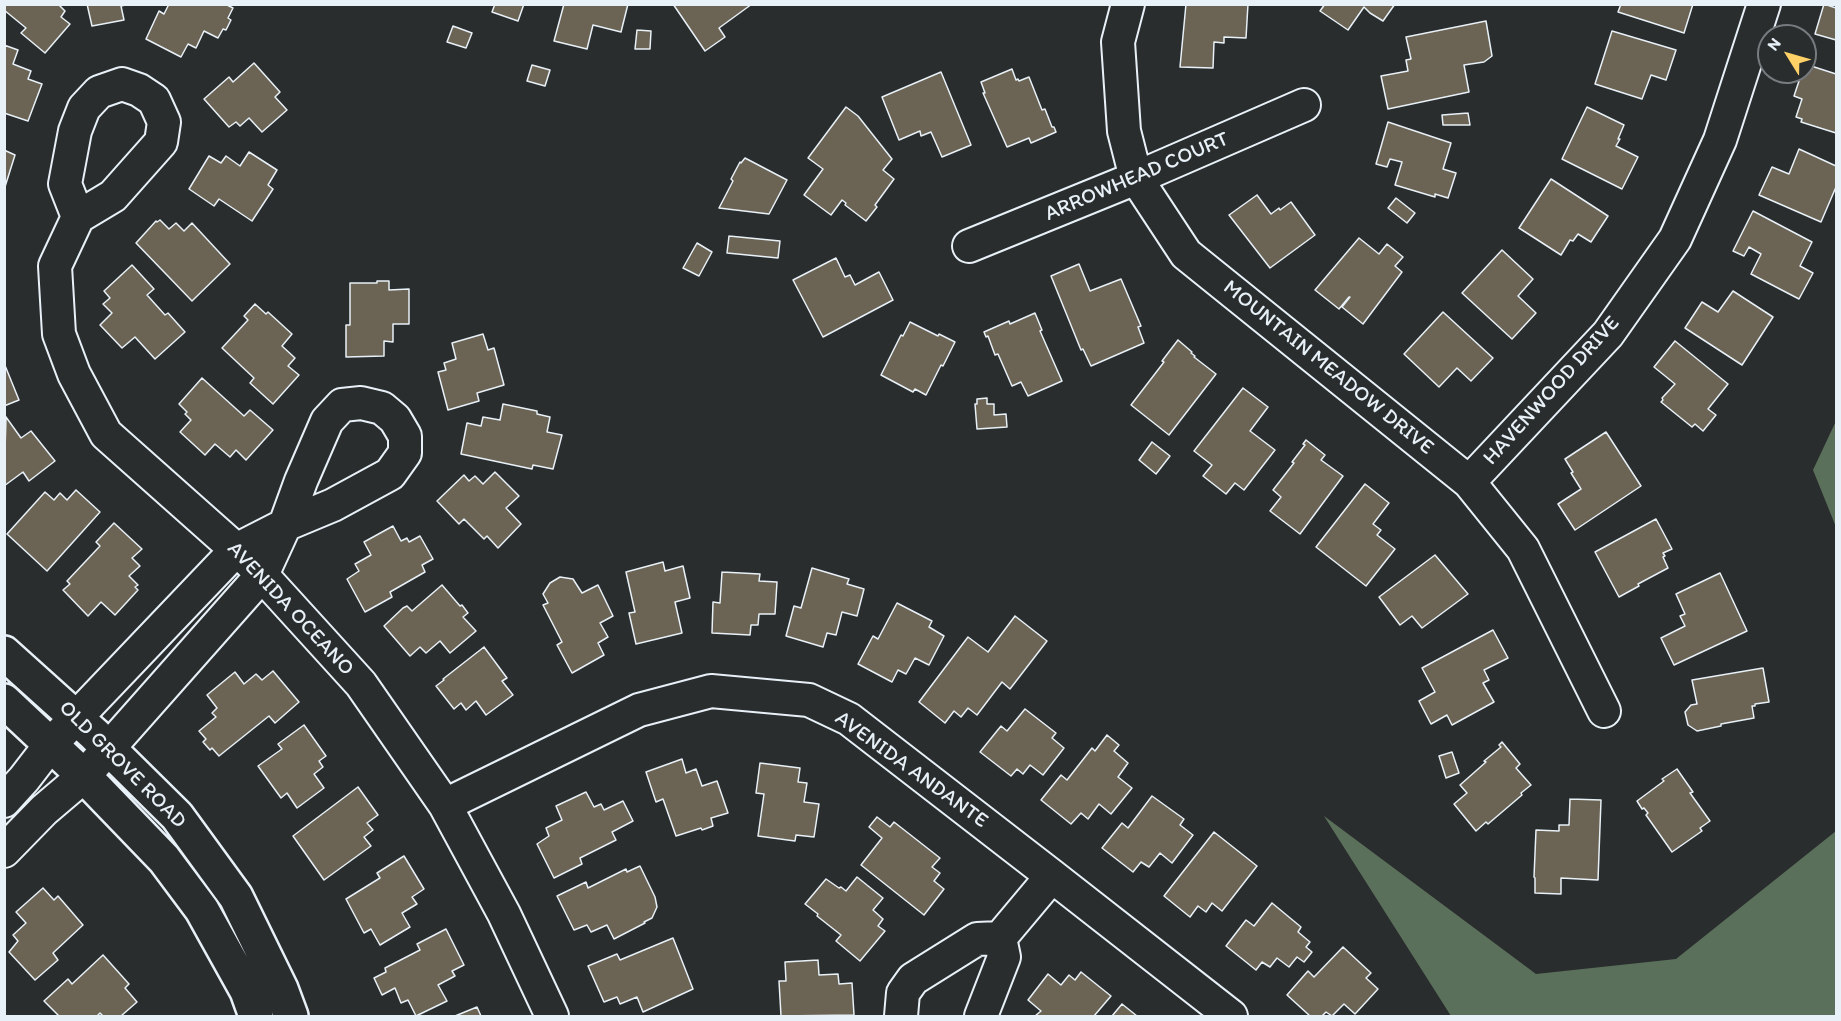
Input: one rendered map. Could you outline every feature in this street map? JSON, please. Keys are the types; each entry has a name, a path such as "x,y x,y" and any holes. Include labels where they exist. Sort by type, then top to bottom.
{"street":[{"name":"MOUNTAIN MEADOW DRIVE","path":"1128,4 1118,42 1124,131 1137,178 1186,254 1469,482 1523,549 1604,711"},
{"name":"HAVENWOOD DRIVE","path":"1469,482 1608,334 1675,239 1720,140 1764,4"},
{"name":"ARROWHEAD COURT","path":"969,246 1137,178 1304,105"},
{"name":"AVENIDA OCEANO","path":"78,217 55,266 59,334 74,374 106,434 236,549 361,684 445,805 504,914 552,1017"},
{"path":"4,801 51,744 236,549 285,525 262,575 84,776 44,810 4,851"},
{"name":"OLD GROVE ROAD","path":"4,653 108,748 177,816 236,897 281,989 291,1017"},
{"name":"AVENIDA ANDANTE","path":"445,805 639,710 711,691 809,700 849,719 1231,1017"},
{"name":"OLD GROVE ROAD","path":"4,701 84,776 164,859 201,910 247,991 256,1017"},
{"path":"901,1017 903,993 913,979 977,939 1000,938 1052,876"},
{"path":"981,1017 1004,957 1000,938"}],"green space":[{"path":"1836,421 1836,527 1813,470"},
{"path":"1324,816 1536,974 1676,959 1836,831 1836,1016 1451,1016"}],"building":[{"path":"4,4 58,4 65,11 61,17 70,24 45,53 21,33 26,28 4,10"},
{"path":"87,4 130,4 121,6 124,20 92,26"},
{"path":"169,4 225,4 233,8 226,30 223,29 218,38 204,31 196,48 188,44 181,57 146,39 159,11 164,14"},
{"path":"495,4 524,4 518,21 492,12"},
{"path":"564,4 628,4 621,32 593,25 587,49 554,41"},
{"path":"673,4 752,4 719,28 725,37 705,51"},
{"path":"1186,4 1248,4 1246,38 1224,37 1224,43 1214,42 1213,68 1180,67"},
{"path":"1325,4 1395,4 1383,21 1364,7 1348,30 1320,11"},
{"path":"1621,4 1693,4 1684,33 1618,12"},
{"path":"1824,4 1836,8 1836,40 1817,35"},
{"path":"1486,21 1492,56 1484,62 1464,65 1469,92 1388,109 1381,76 1408,71 1406,60 1411,59 1406,37"},
{"path":"453,26 472,33 466,48 447,42"},
{"path":"637,30 651,31 650,49 635,49"},
{"path":"1612,31 1676,50 1666,80 1651,75 1642,99 1595,84"},
{"path":"4,45 18,50 13,64 31,71 28,79 42,84 28,121 4,113"},
{"path":"254,63 280,92 275,97 287,110 262,132 249,118 240,126 236,122 229,127 204,99 229,77 233,82"},
{"path":"532,65 550,70 545,86 527,81"},
{"path":"1817,68 1836,74 1836,133 1801,122 1802,119 1796,117 1802,99 1794,96 1798,84 1817,84"},
{"path":"1012,69 1016,80 1029,77 1042,110 1045,109 1056,132 1031,143 1029,138 1007,147 983,93 985,93 981,82"},
{"path":"941,72 971,145 942,157 931,132 921,136 920,131 899,140 882,97"},
{"path":"846,107 858,116 892,159 883,170 894,179 866,221 842,200 831,215 804,195 823,169 808,158"},
{"path":"1587,107 1624,125 1616,146 1638,157 1622,189 1562,159"},
{"path":"1468,113 1470,125 1443,125 1442,115"},
{"path":"1388,122 1451,143 1443,169 1456,173 1448,198 1435,194 1435,197 1395,185 1402,162 1390,159 1387,167 1376,164"},
{"path":"1799,149 1836,166 1836,187 1821,222 1759,195 1772,167 1789,174"},
{"path":"4,150 15,155 4,190"},
{"path":"249,152 277,170 268,185 273,189 252,221 219,199 214,206 189,189 209,156 221,163 226,156 240,166"},
{"path":"745,158 787,180 769,214 719,208 733,181 731,179 740,162"},
{"path":"1551,179 1608,216 1591,242 1578,234 1573,241 1570,240 1561,255 1519,228"},
{"path":"1257,195 1271,214 1291,202 1315,235 1270,268 1229,215"},
{"path":"1396,198 1415,213 1407,223 1388,208"},
{"path":"1753,211 1812,242 1800,266 1813,273 1799,299 1751,274 1761,254 1749,247 1744,256 1733,251"},
{"path":"160,220 169,229 176,223 184,231 192,223 230,264 192,301 136,243 156,221"},
{"path":"729,236 780,241 778,258 727,253"},
{"path":"1359,238 1379,254 1387,244 1403,257 1395,266 1402,272 1363,324 1342,307 1350,297 1339,309 1315,290"},
{"path":"697,243 712,252 699,276 683,268"},
{"path":"1502,250 1533,279 1518,296 1536,313 1512,339 1462,293"},
{"path":"836,258 845,277 850,275 855,285 879,272 893,300 823,337 793,280"},
{"path":"1079,264 1090,291 1121,279 1141,326 1138,327 1144,343 1091,366 1083,349 1081,350 1051,276"},
{"path":"132,265 154,289 147,295 185,332 155,359 135,337 122,348 100,325 112,313 103,304 110,298 104,291"},
{"path":"377,281 389,281 389,290 409,289 409,324 393,324 393,342 384,341 384,356 346,357 346,325 350,325 350,283 377,283"},
{"path":"1733,291 1773,317 1742,365 1685,328 1702,302 1718,312"},
{"path":"255,304 266,314 268,312 292,334 282,346 295,358 288,366 299,375 273,404 250,383 254,378 222,348 248,320 244,316"},
{"path":"1443,312 1493,358 1471,381 1457,368 1439,387 1404,354"},
{"path":"1035,313 1042,330 1040,331 1062,381 1028,396 1021,382 1012,386 998,354 995,355 988,336 986,337 984,332"},
{"path":"910,322 955,342 926,395 915,389 913,392 881,375"},
{"path":"483,334 488,350 494,348 504,385 477,393 479,401 448,410 438,372 446,370 444,363 456,359 452,343"},
{"path":"1178,340 1192,352 1194,357 1216,374 1169,435 1131,405"},
{"path":"1675,341 1728,384 1708,409 1716,415 1703,431 1695,424 1692,427 1661,402 1675,384 1654,367"},
{"path":"4,363 19,400 4,406"},
{"path":"202,378 244,416 250,410 273,430 246,460 236,450 230,457 215,444 205,455 180,432 191,420 179,404"},
{"path":"1243,388 1268,407 1250,431 1275,450 1244,490 1235,483 1226,494 1203,476 1212,465 1194,451"},
{"path":"987,398 987,404 994,404 994,415 1006,414 1007,427 977,429 975,404 977,404 977,399"},
{"path":"503,404 537,411 537,414 550,417 547,432 562,435 553,469 533,465 532,469 461,454 467,423 481,426 483,417 500,420"},
{"path":"6,417 21,438 31,431 55,461 29,481 23,472 4,486"},
{"path":"1606,432 1641,486 1575,530 1558,504 1581,489 1565,459"},
{"path":"1306,440 1325,455 1321,460 1343,476 1300,534 1270,511 1281,497 1273,490 1294,463 1292,462 1305,445 1303,444"},
{"path":"1152,442 1170,456 1156,474 1139,460"},
{"path":"495,472 519,496 506,508 521,524 498,548 487,536 484,539 464,519 459,524 437,501 464,475 469,481 475,476 483,484"},
{"path":"1365,484 1389,503 1373,524 1381,530 1377,535 1395,549 1366,586 1316,547"},
{"path":"76,490 100,512 47,571 7,534 45,492 54,500 60,493 67,500"},
{"path":"1656,519 1672,549 1663,553 1668,568 1619,597 1595,552"},
{"path":"114,523 142,549 132,558 140,566 129,576 138,585 135,587 138,590 115,615 101,602 88,616 63,590 70,584 67,581 100,546 96,542"},
{"path":"393,526 401,541 407,538 409,542 420,536 433,559 422,565 425,572 390,592 392,597 365,612 347,579 359,571 355,564 371,555 364,542"},
{"path":"1435,555 1468,594 1422,628 1412,616 1400,625 1379,597"},
{"path":"663,562 665,571 683,566 690,598 675,602 682,633 636,644 629,613 635,612 626,572"},
{"path":"812,568 849,579 847,584 864,589 857,616 842,612 836,635 827,633 823,647 786,636 794,606 801,608"},
{"path":"722,572 760,574 759,581 777,582 775,614 759,614 758,625 751,625 750,635 712,633 713,602 720,603"},
{"path":"1720,573 1747,631 1674,665 1661,638 1685,626 1680,616 1685,614 1676,594"},
{"path":"560,577 573,579 582,593 598,585 613,616 600,623 608,637 598,643 604,655 572,673 557,645 562,642 543,605 548,603 543,594 550,583"},
{"path":"442,585 468,613 463,617 476,631 450,653 440,641 426,653 420,647 410,656 384,626 403,608 407,606 412,611"},
{"path":"897,603 932,621 929,627 944,636 929,665 915,658 906,674 898,670 892,682 858,664 873,636 878,639"},
{"path":"1015,616 1047,641 1010,689 1002,682 977,715 968,708 961,717 954,711 945,723 919,702 968,637 988,652"},
{"path":"1493,630 1508,658 1484,670 1489,680 1483,683 1494,702 1452,725 1447,715 1431,724 1419,701 1435,692 1422,668"},
{"path":"484,647 507,678 502,681 513,695 486,715 476,701 466,710 461,703 454,709 436,686"},
{"path":"1763,668 1769,702 1752,706 1754,718 1697,731 1688,725 1685,712 1691,705 1697,704 1692,680"},
{"path":"273,671 299,702 275,723 269,716 219,756 212,748 210,750 203,742 206,739 199,731 216,717 212,713 217,708 207,695 235,672 244,684 256,674 262,680"},
{"path":"1025,709 1056,733 1052,738 1064,748 1043,775 1030,765 1023,774 1017,769 1011,776 980,752 1001,726 1007,731"},
{"path":"304,725 326,756 319,761 323,767 314,774 324,788 297,808 287,793 281,798 258,766 282,749 278,744"},
{"path":"1107,735 1119,745 1114,751 1128,763 1118,777 1132,788 1111,814 1099,804 1088,819 1081,813 1071,824 1041,800 1061,775 1067,780 1092,748 1095,751"},
{"path":"1502,742 1520,764 1516,768 1531,785 1488,824 1486,822 1476,831 1454,804 1467,793 1460,785 1501,747 1499,745"},
{"path":"1452,752 1459,773 1446,778 1439,756"},
{"path":"682,759 686,773 696,769 702,786 717,781 728,813 711,818 713,826 676,836 663,799 656,802 646,772"},
{"path":"760,763 800,768 798,782 807,783 804,802 819,804 814,837 796,835 795,841 758,836 764,794 756,793"},
{"path":"1677,769 1693,792 1690,793 1710,821 1700,828 1702,831 1672,852 1646,815 1648,813 1637,801"},
{"path":"358,787 378,815 367,823 373,830 364,837 371,846 324,880 293,836"},
{"path":"586,792 594,807 601,804 604,810 623,801 633,821 612,832 616,840 580,858 582,864 554,878 537,844 549,836 546,828 562,820 556,806"},
{"path":"1152,796 1184,819 1180,825 1193,835 1172,863 1160,853 1149,867 1141,862 1133,872 1102,848 1122,823 1128,828"},
{"path":"1570,799 1601,800 1598,880 1561,878 1561,894 1535,893 1536,830 1559,831 1559,825 1569,825"},
{"path":"877,817 890,827 894,822 940,858 932,867 940,873 934,881 944,889 924,915 861,865 882,838 869,827"},
{"path":"1214,832 1257,866 1222,911 1212,903 1206,912 1198,906 1190,917 1164,896"},
{"path":"404,856 424,889 412,897 417,904 402,913 410,927 380,945 371,929 364,933 346,899 380,878 377,873"},
{"path":"640,866 655,897 657,907 652,918 614,939 607,925 591,932 587,925 574,930 557,896 586,882 588,888 626,869 627,872"},
{"path":"857,877 883,898 873,910 883,919 878,926 885,931 860,961 836,941 841,935 805,904 826,879 846,891"},
{"path":"43,888 54,900 58,896 83,925 53,953 58,960 35,980 9,952 18,941 13,935 26,923 16,912"},
{"path":"1272,903 1301,927 1298,932 1310,942 1306,947 1312,952 1304,962 1297,957 1289,967 1277,958 1270,967 1262,962 1256,970 1226,946 1246,920 1254,926"},
{"path":"446,929 464,965 452,971 455,976 438,985 447,1001 416,1016 408,1000 401,1003 395,988 382,995 374,978 386,972 385,968 420,950 417,944"},
{"path":"673,938 693,989 643,1012 637,997 620,1004 617,997 604,1002 588,966 617,954 620,960"},
{"path":"1343,947 1371,973 1366,978 1378,989 1355,1014 1344,1004 1332,1016 1326,1012 1322,1016 1310,1016 1287,995 1308,971 1314,977"},
{"path":"103,955 129,984 125,988 137,1002 121,1016 103,1016 100,1013 97,1016 59,1016 44,1001 68,979 72,984"},
{"path":"818,960 819,975 838,974 839,984 852,983 854,1015 781,1016 779,981 786,981 785,962"},
{"path":"1081,972 1111,996 1094,1016 1035,1016 1041,1011 1028,1000 1048,974 1061,985 1069,975 1075,980"},
{"path":"1122,1004 1137,1016 1112,1016"},
{"path":"477,1007 481,1016 455,1016"}]}
